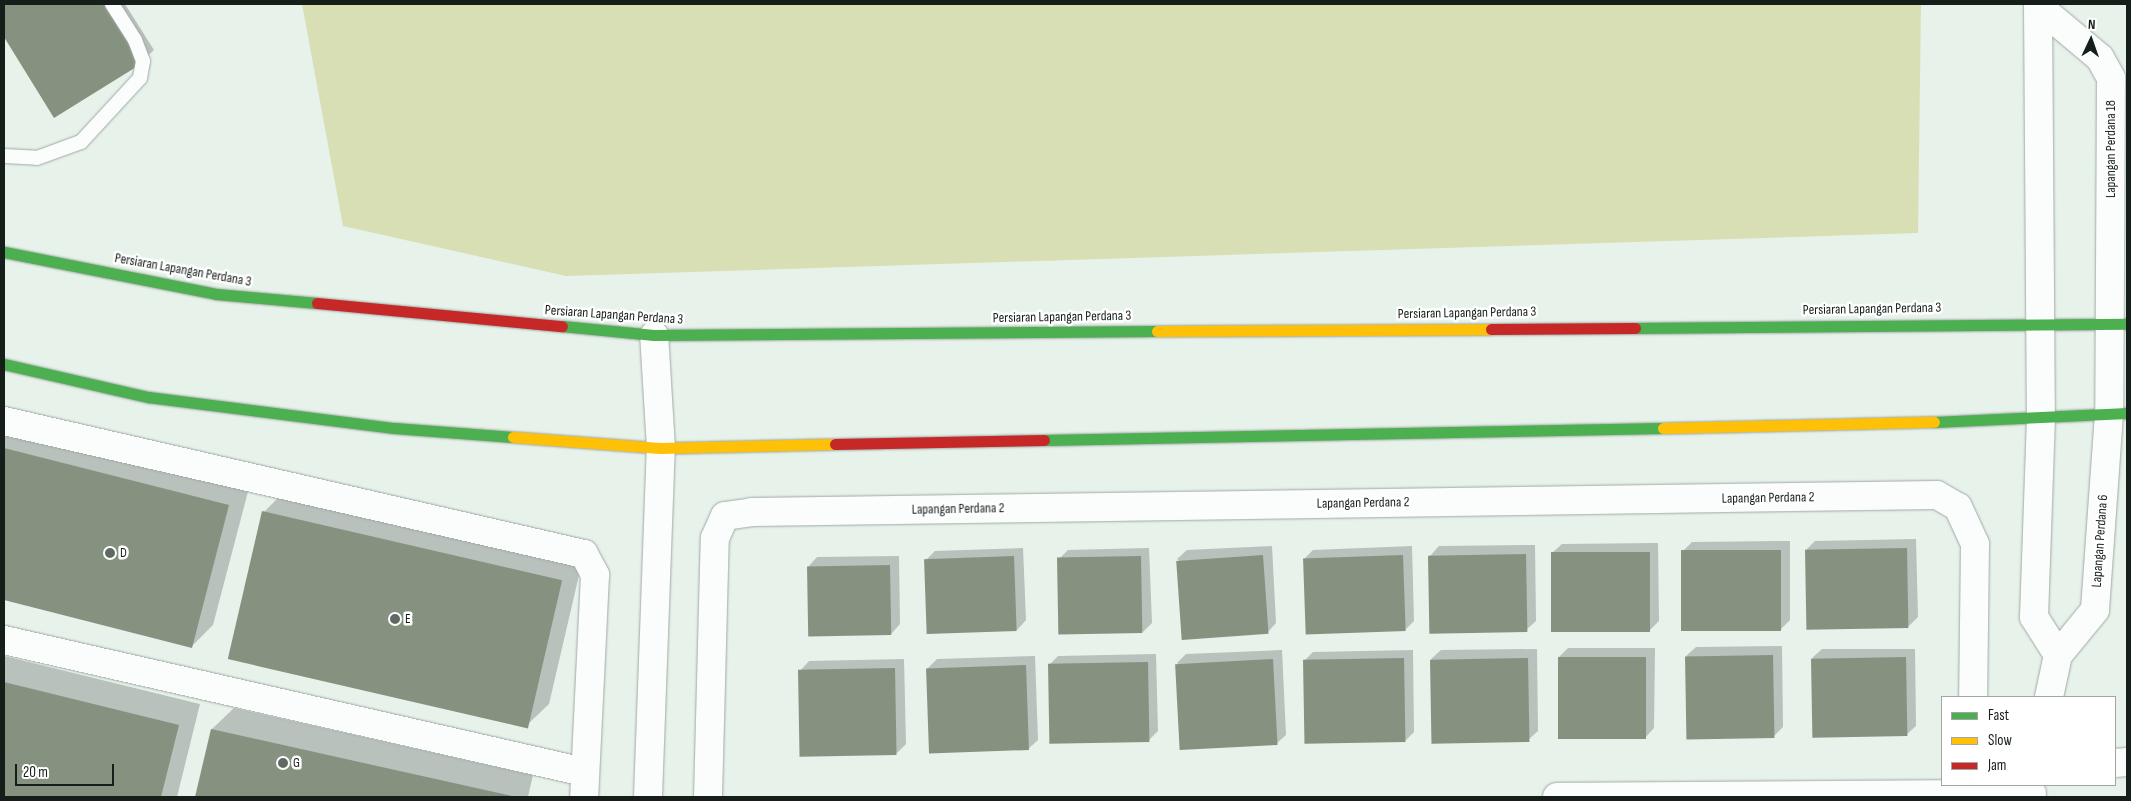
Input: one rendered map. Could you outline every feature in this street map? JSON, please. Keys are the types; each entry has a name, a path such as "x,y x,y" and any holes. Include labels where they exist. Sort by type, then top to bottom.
{"street":[{"name":"Lapangan Perdana 18","path":"2038,5 2100,58 2110,78 2119,234 2119,324"},
{"name":"Lapangan Perdana 18","path":"2038,5 2042,416"},
{"name":"Persiaran Lapangan Perdana 3","path":"4,252 216,294 654,335 2042,323 2119,324"},
{"name":"Lapangan Perdana 6","path":"2049,696 2058,655 2095,610 2118,413 2119,324"},
{"path":"648,797 661,448 654,335"},
{"path":"4,364 148,397 394,428 661,448 2118,413"},
{"path":"2042,416 2034,617 2058,655"},
{"path":"4,421 584,554 595,575 584,784 4,640"},
{"name":"Lapangan Perdana 2","path":"708,797 715,538 724,516 772,511 1937,495 1963,513 1975,544 1974,696"},
{"path":"1557,797 2032,792"}],"lane":[{"path":"4,156 37,158 81,142 140,78 143,61 135,40 112,4"}],"green space":[{"path":"302,4 1921,4 1918,233 566,276 343,226"}],"building":[{"path":"4,4 104,4 141,64 54,118 4,37"},
{"name":"D","path":"4,448 229,505 192,648 4,600"},
{"name":"E","path":"262,511 562,580 528,728 228,659"},
{"path":"1907,548 1908,628 1806,630 1805,550"},
{"path":"1681,550 1781,550 1781,631 1681,631"},
{"path":"1551,552 1650,552 1650,632 1551,632"},
{"path":"1526,554 1527,632 1429,634 1428,556"},
{"path":"1263,555 1269,634 1182,640 1176,561"},
{"path":"1403,555 1406,631 1306,634 1303,558"},
{"path":"1014,556 1017,631 927,634 924,559"},
{"path":"1141,556 1142,633 1058,634 1057,557"},
{"path":"890,565 891,635 808,636 807,566"},
{"path":"1773,655 1774,738 1686,740 1685,657"},
{"path":"1558,657 1646,657 1646,739 1558,739"},
{"path":"1906,657 1907,736 1812,738 1811,659"},
{"path":"1404,658 1405,742 1304,744 1303,660"},
{"path":"1528,658 1529,742 1431,744 1430,660"},
{"path":"1273,659 1278,745 1180,750 1175,664"},
{"path":"1148,662 1149,742 1049,744 1048,664"},
{"path":"1026,665 1029,750 929,753 926,668"},
{"path":"895,668 897,755 800,757 798,670"},
{"path":"4,682 179,725 161,797 4,797"},
{"name":"G","path":"211,729 512,796 512,797 195,797"}],"traffic: fast":[{"path":"4,252 216,294 317,303"},
{"path":"1635,328 2127,324"},
{"path":"562,326 654,335 1157,331"},
{"path":"4,364 148,397 394,428 513,437"},
{"path":"1934,422 2127,413"},
{"path":"1044,440 1663,428"}],"traffic: slow":[{"path":"1157,331 1491,329"},
{"path":"1663,428 1934,422"},
{"path":"513,437 661,448 835,444"}],"traffic: jam":[{"path":"317,303 562,326"},
{"path":"1491,329 1635,328"},
{"path":"835,444 1044,440"}],"place":[{"name":"D","path":"110,553"},
{"name":"E","path":"395,619"},
{"name":"G","path":"283,763"}]}
